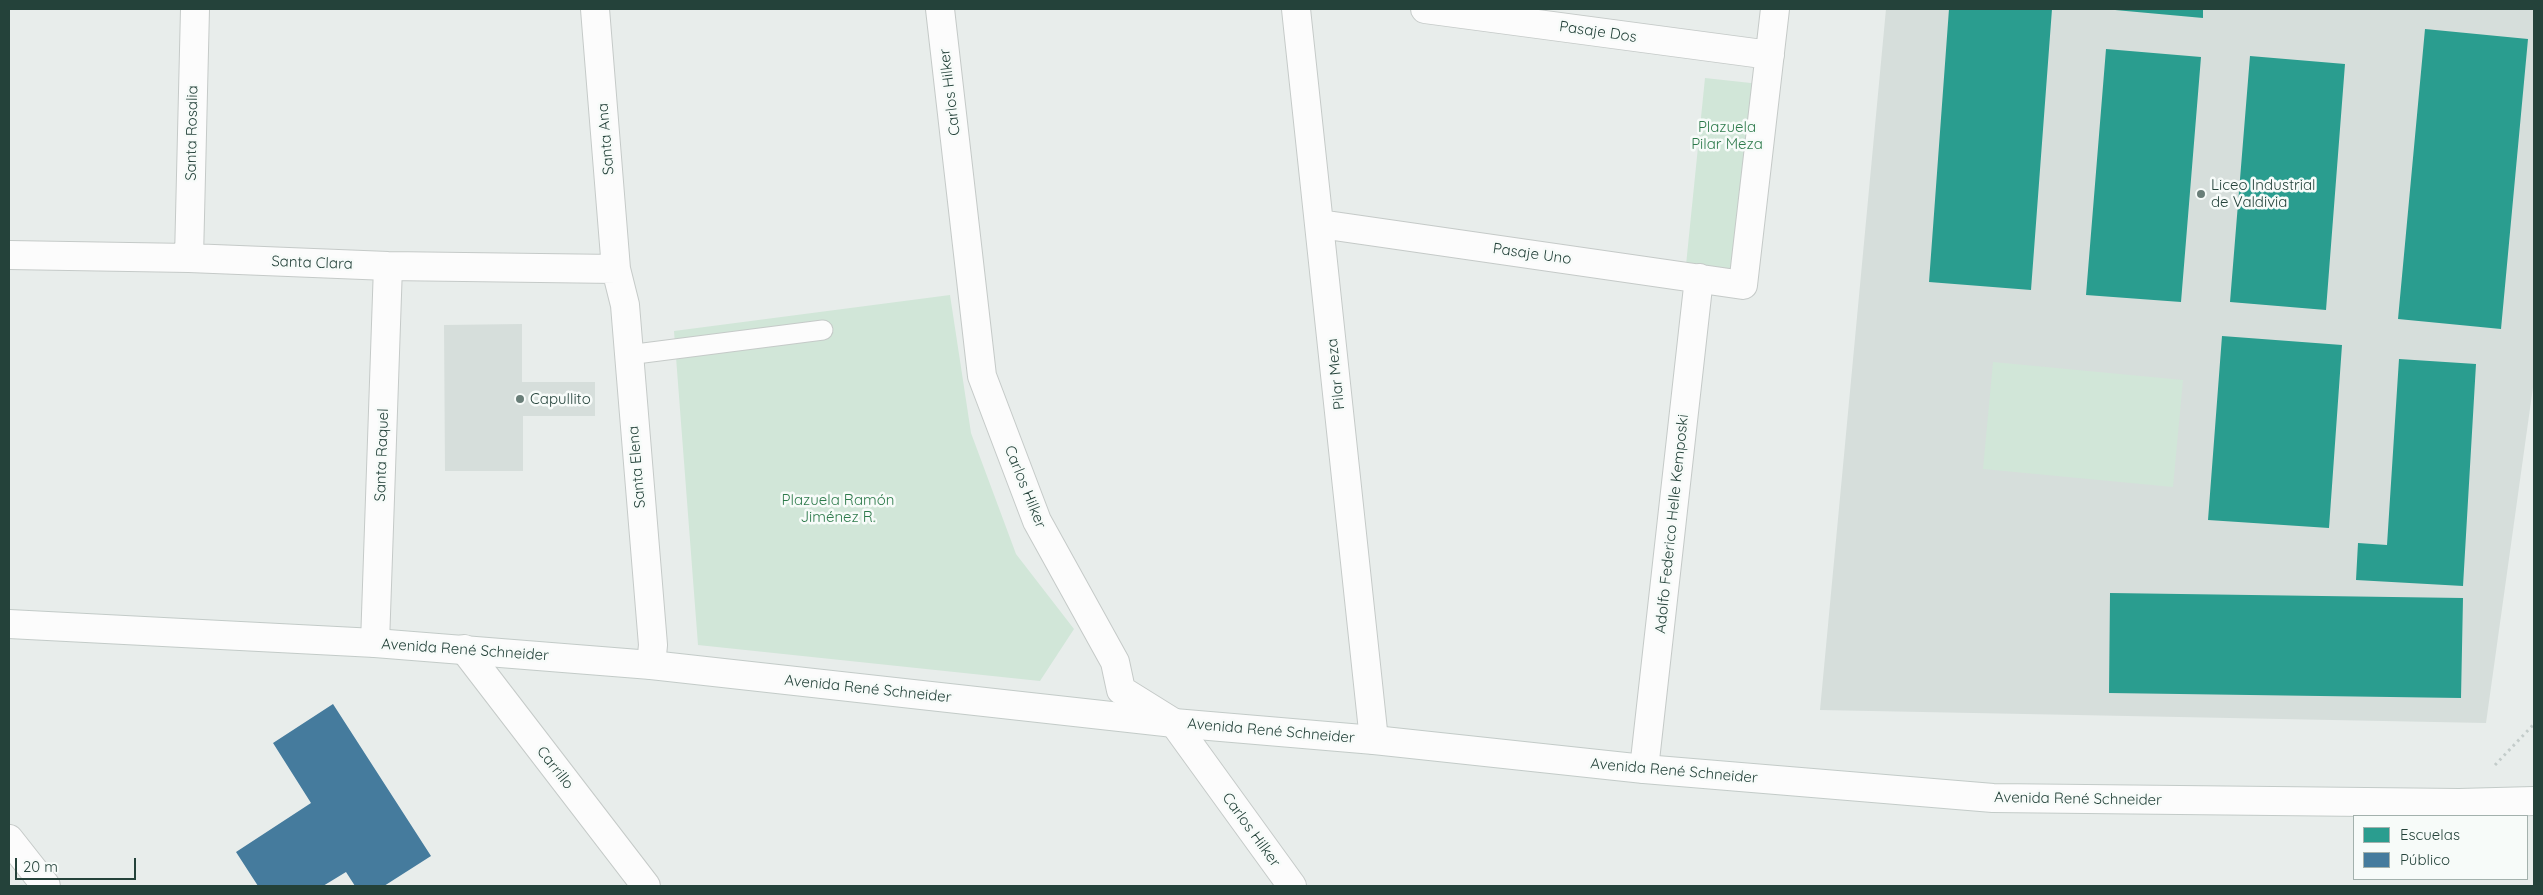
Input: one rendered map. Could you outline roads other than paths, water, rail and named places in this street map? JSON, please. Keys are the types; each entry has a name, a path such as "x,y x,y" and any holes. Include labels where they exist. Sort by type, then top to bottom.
{"street":[{"name":"Santa Rosalia","path":"190,258 195,9"},
{"name":"Santa Ana","path":"595,9 616,269"},
{"name":"Carlos Hilker","path":"940,9 982,376 1037,521 1115,662 1121,690 1174,722 1292,886"},
{"name":"Pilar Meza","path":"1296,9 1374,740"},
{"name":"Pasaje Dos","path":"1425,9 1770,55"},
{"path":"1770,55 1775,9"},
{"name":"Pasaje Uno","path":"1320,224 1743,285 1770,55"},
{"name":"Santa Clara","path":"9,255 190,258 388,266 616,269"},
{"name":"Santa Raquel","path":"374,643 388,266"},
{"name":"Santa Elena","path":"616,269 625,305 653,645 651,665"},
{"name":"Adolfo Federico Helle Kemposki","path":"1644,769 1699,278"},
{"name":"Avenida René Schneider","path":"9,624 374,643 651,665 1174,722 1374,740 1644,769 1993,798 2459,803 2534,801"},
{"name":"Carrillo","path":"464,650 646,886"},
{"path":"9,839 46,886"}],"lane":[{"path":"628,355 823,330"}],"place":[{"name":"Liceo Industrial de Valdivia","path":"2201,194"},
{"name":"Capullito","path":"520,399"}],"park label":[{"name":"Plazuela Pilar Meza","path":"1727,136"},
{"name":"Plazuela Ramón Jiménez R.","path":"838,508"}]}
